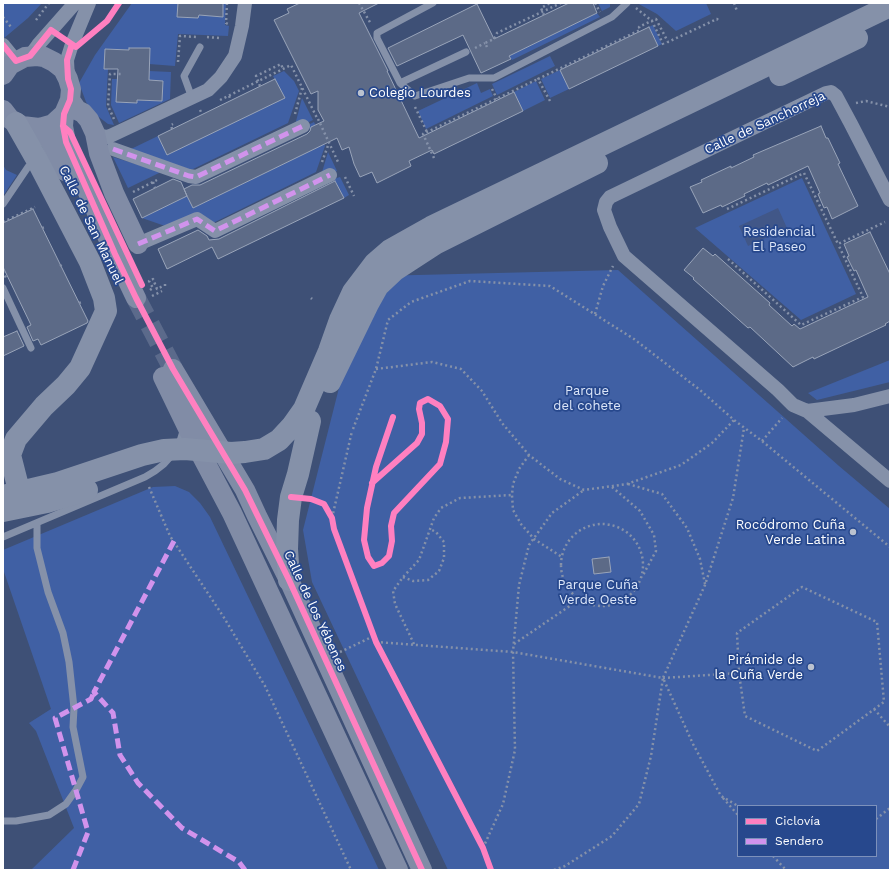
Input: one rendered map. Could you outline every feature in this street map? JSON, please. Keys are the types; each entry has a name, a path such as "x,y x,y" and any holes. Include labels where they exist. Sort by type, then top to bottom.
{"highway":[{"path":"18,503 47,502 81,492 155,464 169,457 214,458 264,449 279,440 292,426 304,409 353,292 375,263 390,250 431,227 890,6"},
{"path":"214,458 241,468 269,461 287,449 301,436 310,422 378,286 395,270 435,244 603,160 823,55 890,21"},
{"path":"18,503 10,455 16,439 44,406 66,385 80,368 106,311 104,298 90,262 37,160 20,122"},
{"path":"18,503 15,454 20,439 57,398 72,384 93,351 110,308 104,287 20,122"},
{"path":"289,580 287,549 288,520 291,497 310,422"}],"street":[{"path":"16,64 38,44 75,3"},
{"path":"68,79 67,60 89,3"},
{"path":"95,133 100,136 108,137 208,90 221,77 235,56 242,26 244,3"},
{"path":"3,46 16,64"},
{"path":"16,64 44,57 63,69 68,79"},
{"name":"Calle de San Manuel","path":"20,122 50,141 132,301 115,254 66,142 63,126 71,89 68,79"},
{"name":"Calle de Sanchorreja","path":"807,411 793,405 778,390 624,256 610,227 604,210 606,202 610,196 826,93 831,92 836,96 890,200"},
{"path":"20,122 53,124 67,107 83,113 89,120 95,133 99,153 138,244 196,219 215,230 330,176"},
{"path":"113,149 196,177 308,123"},
{"name":"Calle de los Yébenes","path":"398,870 232,513 214,458 167,372 186,422 214,458 245,490 289,580 422,870"},
{"path":"807,411 854,405 890,396"},
{"path":"807,411 890,481"}],"lane":[{"path":"433,3 377,33 377,38 400,83 415,96 469,78 494,78 612,17 627,3"},
{"path":"192,98 184,76 200,47"},
{"path":"400,83 466,52"},
{"path":"3,204 28,167 37,160"},
{"path":"3,288 31,348"},
{"path":"169,457 180,441 186,422"},
{"path":"3,538 18,503"},
{"path":"3,821 16,821 49,815 66,804 83,777 73,727 74,708 69,662 63,633 48,592 38,548 18,503"}],"path":[{"path":"42,3 46,7"},
{"path":"36,20 49,3"},
{"path":"227,3 226,24 231,24"},
{"path":"359,3 377,33"},
{"path":"543,13 541,8 550,3"},
{"path":"487,47 485,43 494,39 497,34 561,3"},
{"path":"595,3 600,12"},
{"path":"734,3 737,11"},
{"path":"634,8 652,21 664,46"},
{"path":"3,17 11,27"},
{"path":"434,158 423,134 426,132 469,113 538,78 633,34 640,30 639,27 656,19 668,42 717,19 718,20"},
{"path":"260,86 256,76 281,64 283,69"},
{"path":"274,74 291,65 338,163"},
{"path":"116,125 108,106 110,74 123,74"},
{"path":"538,78 550,101"},
{"path":"290,132 302,88"},
{"path":"493,91 498,98"},
{"path":"229,96 231,100"},
{"path":"856,103 866,101 890,107"},
{"path":"414,106 426,132"},
{"path":"200,110 202,114"},
{"path":"308,123 317,119"},
{"path":"128,195 175,171"},
{"path":"727,209 804,173 863,297 801,325 728,260"},
{"path":"345,176 354,196"},
{"path":"153,182 156,188"},
{"path":"3,222 35,206"},
{"path":"838,244 885,222"},
{"path":"595,314 603,286 613,266"},
{"path":"153,288 149,281 153,279 157,289 164,285"},
{"path":"333,520 352,430 376,368 388,320 411,302 470,281 550,286 595,314 646,348 700,390 734,420 762,441 890,548"},
{"path":"376,368 432,362 461,369 482,391 502,422 529,455 560,479 584,490"},
{"path":"762,441 782,418"},
{"path":"483,848 503,804 515,750 513,652 519,585 529,545 552,513 584,490 628,484 681,465 712,442 734,420"},
{"path":"554,870 565,866 612,836 639,804 651,756 663,678 705,585 733,498 744,428"},
{"path":"529,455 519,469 513,484 512,495 514,510 521,524 534,539 562,557"},
{"path":"628,484 662,494 687,528 700,559 705,585"},
{"path":"612,486 640,511 654,535 656,551 640,580 633,592 622,601 609,605 595,605 572,594 565,584 561,572 562,557 565,547 573,536 585,528 598,524 612,525 625,531 635,540 641,553 643,567 640,580"},
{"path":"150,489 170,536 223,616 265,686 351,870"},
{"path":"414,645 395,604 393,591 403,577 419,560 434,518 441,508 460,498 512,495"},
{"path":"328,511 333,520"},
{"path":"403,577 413,581 428,580 439,571 444,558 444,542 436,532 430,529"},
{"path":"802,587 877,622 884,702 817,751 745,716 739,673 737,633 802,587"},
{"path":"514,644 580,599"},
{"path":"371,629 380,649"},
{"path":"338,653 375,639 414,645 513,652 663,678 739,673"},
{"path":"663,678 693,744 721,796 737,814"},
{"path":"874,709 890,727"},
{"path":"721,796 737,805"},
{"path":"877,818 890,808"},
{"path":"480,842 486,856"},
{"path":"774,857 786,870"}],"green space":[{"path":"3,3 42,3 28,18 3,39"},
{"path":"132,3 178,3 177,17 198,18 199,15 222,17 223,3 226,3 225,25 229,26 228,36 178,34 175,66 149,64 150,48 129,48 129,50 105,49 104,69 108,69 106,106 114,125 108,124 95,114 86,102 79,83 95,55"},
{"path":"598,3 610,3 610,7 602,11"},
{"path":"637,3 706,3 711,14 676,31 657,14"},
{"path":"597,13 600,17 512,60 509,56"},
{"path":"653,25 662,44 658,46 649,27"},
{"path":"550,56 555,66 497,95 492,84"},
{"path":"560,70 569,89 550,98 541,79"},
{"path":"149,71 171,72 170,99 119,123 111,105 112,79 118,79 137,103 137,100 161,101 163,81 144,80"},
{"path":"284,71 294,81 299,91 288,123 191,170 131,149 158,136 167,154 284,97 273,76"},
{"path":"536,81 545,100 523,111 514,92"},
{"path":"477,83 481,93 490,89 493,96 426,129 418,111"},
{"path":"302,98 313,120 294,129"},
{"path":"314,122 325,146 316,172 211,224 165,226 142,218 187,196 193,208 318,147 308,125"},
{"path":"328,152 337,171 320,179"},
{"path":"113,157 161,172 128,188"},
{"path":"3,165 6,170 17,175 3,196"},
{"path":"340,177 349,195 344,198 334,179"},
{"name":"Residencial El Paseo","path":"802,178 856,294 801,320 695,228"},
{"name":"Parque Cuña Verde Oeste","path":"618,270 839,466 890,509 890,870 448,870 312,582 303,530 360,305 377,276"},
{"path":"890,360 890,382 817,400 808,393"},
{"path":"175,486 189,492 200,503 210,517 379,870 31,870 74,828 36,731 29,723 51,709 3,569 3,550 153,487"}],"shaded area":[{"path":"778,208 787,228 748,246 739,226"}],"building":[{"path":"178,3 223,3 223,17 199,15 198,18 177,17"},
{"name":"Colegio Lourdes","path":"300,3 379,3 359,13 419,138 514,92 523,111 434,154 432,150 409,161 411,166 377,183 372,172 360,177 349,147 342,150 337,138 193,208 187,196 142,218 133,199 173,179 181,182 184,189 192,185 200,185 307,134 311,127 324,121 318,110 318,91 311,94 274,20 289,13 287,9"},
{"path":"569,3 593,3 597,13 509,56 511,59 481,73 463,35 397,66 388,48 477,4 494,39"},
{"path":"649,27 658,46 569,89 560,70"},
{"path":"129,48 150,48 149,80 163,81 162,101 137,100 137,103 116,102 118,69 104,69 105,49 129,50"},
{"path":"275,79 285,98 167,155 158,136"},
{"path":"821,126 840,163 838,164 858,206 832,219 827,207 824,208 818,194 820,193 808,166 768,185 767,183 722,207 721,205 703,213 690,187 702,182 701,180 754,157 753,155"},
{"path":"335,181 344,198 218,259 212,247 167,269 158,249 198,230 207,236 209,240 219,239"},
{"path":"33,209 88,321 87,323 41,345 38,339 33,341 27,327 31,325 3,267 3,223"},
{"path":"870,232 890,274 890,321 885,324 886,325 814,359 813,357 793,367 750,327 748,328 684,270 703,248 713,256 715,254 770,303 769,305 792,326 794,324 800,329 868,297 856,270 854,271 847,257 849,256 844,244"},
{"path":"17,331 24,346 3,356 3,337"},
{"path":"609,557 611,572 594,574 592,559"}],"tunnel":[{"path":"136,298 173,369"}],"marked path":[{"path":"113,149 189,176 196,177 303,126"},
{"path":"138,244 197,219 215,231 330,175"},
{"path":"174,541 94,692 113,713 120,755 138,783 182,828 239,862 245,870"},
{"path":"73,870 88,832 55,718 91,699 94,692"}],"cycle path":[{"path":"3,45 16,61 30,56 51,30 76,47 107,21 119,3"},
{"path":"72,44 67,60 68,79 71,89 70,100 64,114 63,126 66,142 136,298 173,369 245,490 289,580 422,870"},
{"path":"63,126 70,132 142,285"},
{"path":"372,483 417,443 422,434 422,423 419,409 420,403 428,399 440,406 448,419 446,442 440,464 394,513 391,526 392,541 389,556 382,563 374,566 368,557 364,540 367,508 376,467 393,417"},
{"path":"291,497 311,499 324,504 332,518 334,529 376,642 483,848 491,870"}],"place":[{"name":"Colegio Lourdes","path":"361,93"},
{"name":"Rocódromo Cuña Verde Latina","path":"853,532"},
{"name":"Pirámide de la Cuña Verde","path":"811,667"}],"park label":[{"name":"Parque del cohete","path":"587,398"}]}
